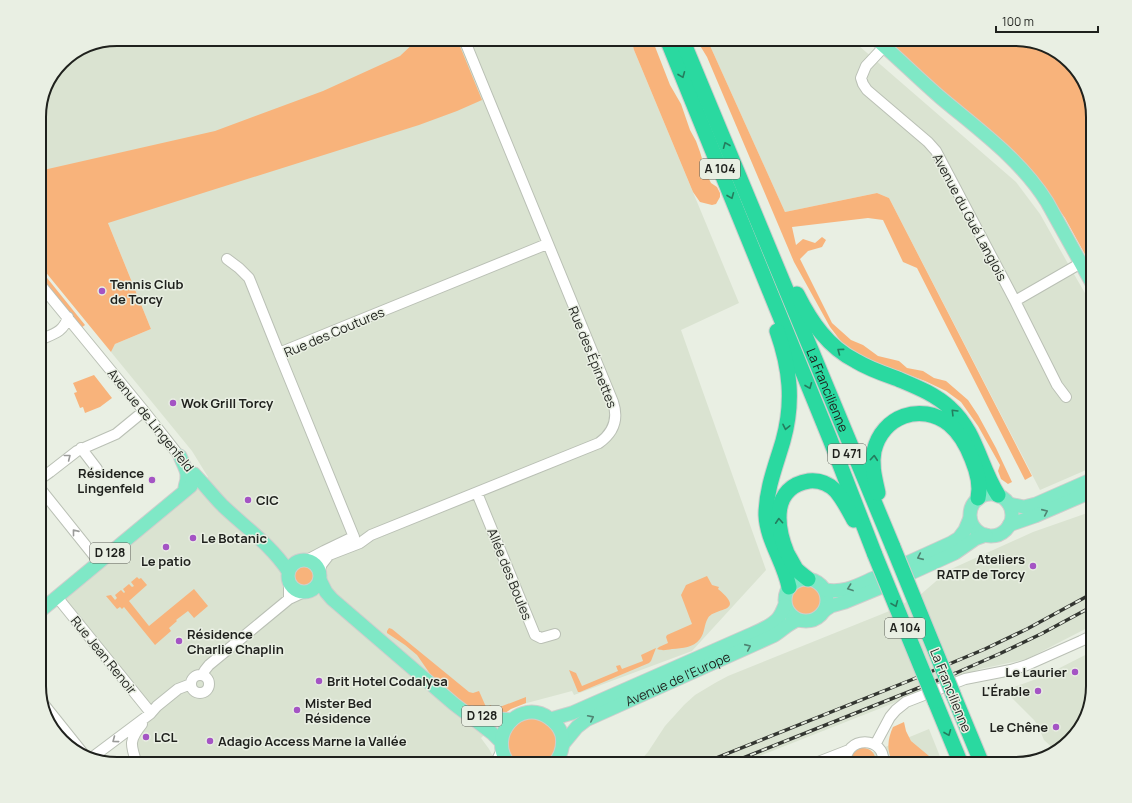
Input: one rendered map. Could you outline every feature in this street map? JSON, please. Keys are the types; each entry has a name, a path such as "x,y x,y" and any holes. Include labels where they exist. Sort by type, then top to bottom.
{"highway":[{"name":"La Francilienne","path":"670,46 830,439 885,551 945,697 978,757"},
{"name":"La Francilienne","path":"685,46 878,510 885,551"},
{"path":"762,233 773,242 803,307 818,331 841,352 855,361 929,392 940,399 958,416 969,432 991,482 1004,500"},
{"path":"773,298 772,317 788,373 790,402 788,420 768,494 766,515 770,534 784,569 789,587"},
{"path":"878,510 879,499 874,478 873,460 876,445 879,438 888,426 895,420 910,414 927,414 937,417 950,425 956,432 974,462 980,488 978,498"},
{"path":"808,579 796,568 791,560 782,538 778,519 778,512 784,496 794,485 802,482 820,482 828,485 837,492 885,551"},
{"name":"La Francilienne","path":"945,697 959,757"}],"main road":[{"path":"880,46 1015,162 1029,177 1047,202 1086,272"},
{"name":"D 471","path":"813,356 814,370 885,551"},
{"path":"180,456 188,478 195,485"},
{"path":"986,535 975,539 955,553 909,568 959,538 966,530 972,506 978,498 988,494 1024,507 1036,504 1086,482"},
{"name":"Avenue de Lingenfeld","path":"195,485 223,505 272,550 281,561 295,569"},
{"name":"D 128","path":"46,606 195,485"},
{"path":"1009,525 1035,516 1086,494"},
{"path":"970,518 975,529 980,533 986,535 996,535 1006,529 1012,515 1004,500"},
{"path":"315,564 320,575 316,587 306,592 295,590 295,569 315,564"},
{"name":"D 128","path":"320,575 326,592 332,600 454,704 492,733 501,746"},
{"path":"789,587 797,580 808,579 816,581 825,590 827,600 825,610"},
{"name":"Avenue de l'Europe","path":"559,757 563,744 577,727 586,720 773,636 782,631 790,623 798,620 810,621 816,619 831,606 845,602 876,583 847,590 825,590"},
{"name":"Avenue de l'Europe","path":"551,719 572,714 764,628 776,621 780,616 785,605 785,597 789,587"},
{"name":"D 128","path":"306,592 332,600"},
{"path":"785,605 790,614 798,620"},
{"path":"945,697 971,757"},
{"name":"D 128","path":"454,704 485,718 512,720"},
{"path":"504,757 501,746 504,730 512,720 520,715 529,713 543,714 551,719 560,730 563,744"}],"street":[{"name":"Rue des Épinettes","path":"329,556 360,543 371,535 598,444 609,435 614,422 615,415 613,402 467,46"},
{"name":"Avenue du Gué Langlois","path":"877,46 861,78 863,84 867,90 928,142 936,152 1015,301 1057,385 1066,397"},
{"name":"Rue des Coutures","path":"354,537 279,353 547,244"},
{"path":"227,259 249,278 279,353"},
{"path":"1015,301 1081,263"},
{"name":"Avenue de Lingenfeld","path":"46,291 180,456 195,485"},
{"path":"46,337 60,331 68,318"},
{"path":"46,475 82,448 116,434 144,411"},
{"path":"82,448 97,469"},
{"name":"Allée des Boules","path":"477,493 535,635 541,638 554,634"},
{"path":"46,496 99,562"},
{"name":"Rue des Épinettes","path":"295,569 324,551 354,537 360,535 371,535"},
{"path":"320,575 322,564 332,552 353,541 354,537"},
{"path":"289,599 295,569"},
{"path":"202,675 206,678 209,685 206,690 196,692 192,688 191,684 194,677 202,675 209,665 289,599 306,592"},
{"name":"Rue Jean Renoir","path":"57,597 151,714"},
{"path":"876,745 890,717 906,702 965,679 1010,670 1086,638"},
{"path":"134,757 132,750 132,739 151,714 178,689 191,684"},
{"path":"52,714 74,742"},
{"path":"97,754 151,714"},
{"path":"846,757 849,750 853,746 858,743 870,742 879,748 882,757"},
{"path":"497,757 501,746"},
{"path":"831,757 849,750"}],"shaded area":[{"path":"117,46 633,46 739,303 681,330 766,570 692,651 574,695 572,691 497,711 486,733 481,738 493,757 139,757 129,732 154,712 62,599 208,477 192,451 111,352 115,344 151,329 106,218 46,237 46,112 48,99 58,78 70,64 86,53 99,48"},
{"path":"411,46 460,46 482,100 419,125 108,223 151,329 115,344 111,352 46,273 46,169 215,131 323,91 400,56"},
{"path":"633,46 655,46 670,85 681,104 690,130 696,141 707,175 711,183 717,187 720,193 720,197 716,204 712,205 700,202 693,192"},
{"path":"700,46 710,46 785,212 877,193 889,198 1032,476 1025,480 917,268 903,262 883,220 868,218 792,227 796,245 803,239 815,243 822,237 826,240 822,247 808,251 800,259 832,323 851,340 863,345 878,356 899,361 907,368 923,371 934,378 946,381 968,400 996,448 1012,482 1008,484 1001,479 998,471 1000,465 978,426 961,402 946,391 925,381 861,357 843,344 830,327 794,262 707,57"},
{"path":"710,46 859,46 1016,182 1040,214 1086,295 1086,470 1040,490 889,198 877,193 785,212"},
{"path":"886,46 1015,46 1033,48 1054,58 1065,67 1081,90 1084,99 1086,117 1086,256 1065,218 1032,171"},
{"path":"46,277 85,325 81,328 46,286"},
{"path":"94,375 112,398 100,407 85,413 83,407 80,408 74,393 77,392 73,383"},
{"path":"1086,513 1086,629 1027,659 980,669 757,757 643,757 665,726 684,705 695,695 715,683 728,676 887,612 920,595 949,570 1033,532"},
{"path":"304,564 313,567 316,576 313,585 304,588 295,585 292,576 295,567"},
{"path":"707,576 712,585 719,587 718,589 730,602 729,606 708,618 702,637 694,644 688,647 664,650 657,649 668,643 666,637 667,635 692,624 681,595 686,585"},
{"path":"137,577 139,579 141,578 147,585 129,601 149,626 194,589 208,606 194,618 188,611 176,620 177,621 169,628 171,631 155,645 124,607 122,609 120,607 117,609 106,596 111,595 115,600 117,598 115,595 121,590 124,593 125,592 123,589 129,584 132,587 134,586 131,582"},
{"path":"806,585 817,589 821,600 817,611 806,615 795,611 791,600 795,589"},
{"path":"389,628 469,692 473,693 479,691 486,707 491,705 492,710 526,697 526,703 505,713 476,711 457,699 435,681 417,655 387,633"},
{"path":"656,648 649,663 580,692 578,692 569,670 576,673 582,686 618,671 616,666 620,665 622,669 643,661 641,655"},
{"path":"1086,655 1086,686 1084,704 1079,717 1068,733 1051,746 1044,740 1034,720 1009,695 1011,688 1042,677"},
{"path":"526,718 543,720 555,732 558,744 552,757 512,757 507,743 512,727"},
{"path":"904,722 906,731 911,741 930,757 890,757 888,746 893,727"},
{"path":"929,729 940,757 861,757"},
{"path":"861,748 865,748 870,750 875,757 852,757 856,751"}],"railway":[{"path":"718,757 985,649 1027,629 1086,597"},
{"path":"746,757 956,673 1041,634 1086,610"}],"place":[{"name":"Tennis Club de Torcy","path":"102,291"},
{"name":"Wok Grill Torcy","path":"173,403"},
{"name":"Résidence Lingenfeld","path":"152,480"},
{"name":"CIC","path":"248,500"},
{"name":"Le Botanic","path":"193,538"},
{"name":"Le patio","path":"166,547"},
{"name":"Ateliers RATP de Torcy","path":"1033,566"},
{"name":"Résidence Charlie Chaplin","path":"179,641"},
{"name":"Le Laurier","path":"1075,672"},
{"name":"Brit Hotel Codalysa","path":"319,681"},
{"name":"L'Érable","path":"1038,691"},
{"name":"Mister Bed Résidence","path":"297,710"},
{"name":"Le Chêne","path":"1056,727"},
{"name":"LCL","path":"146,737"},
{"name":"Adagio Access Marne la Vallée","path":"210,741"}]}
